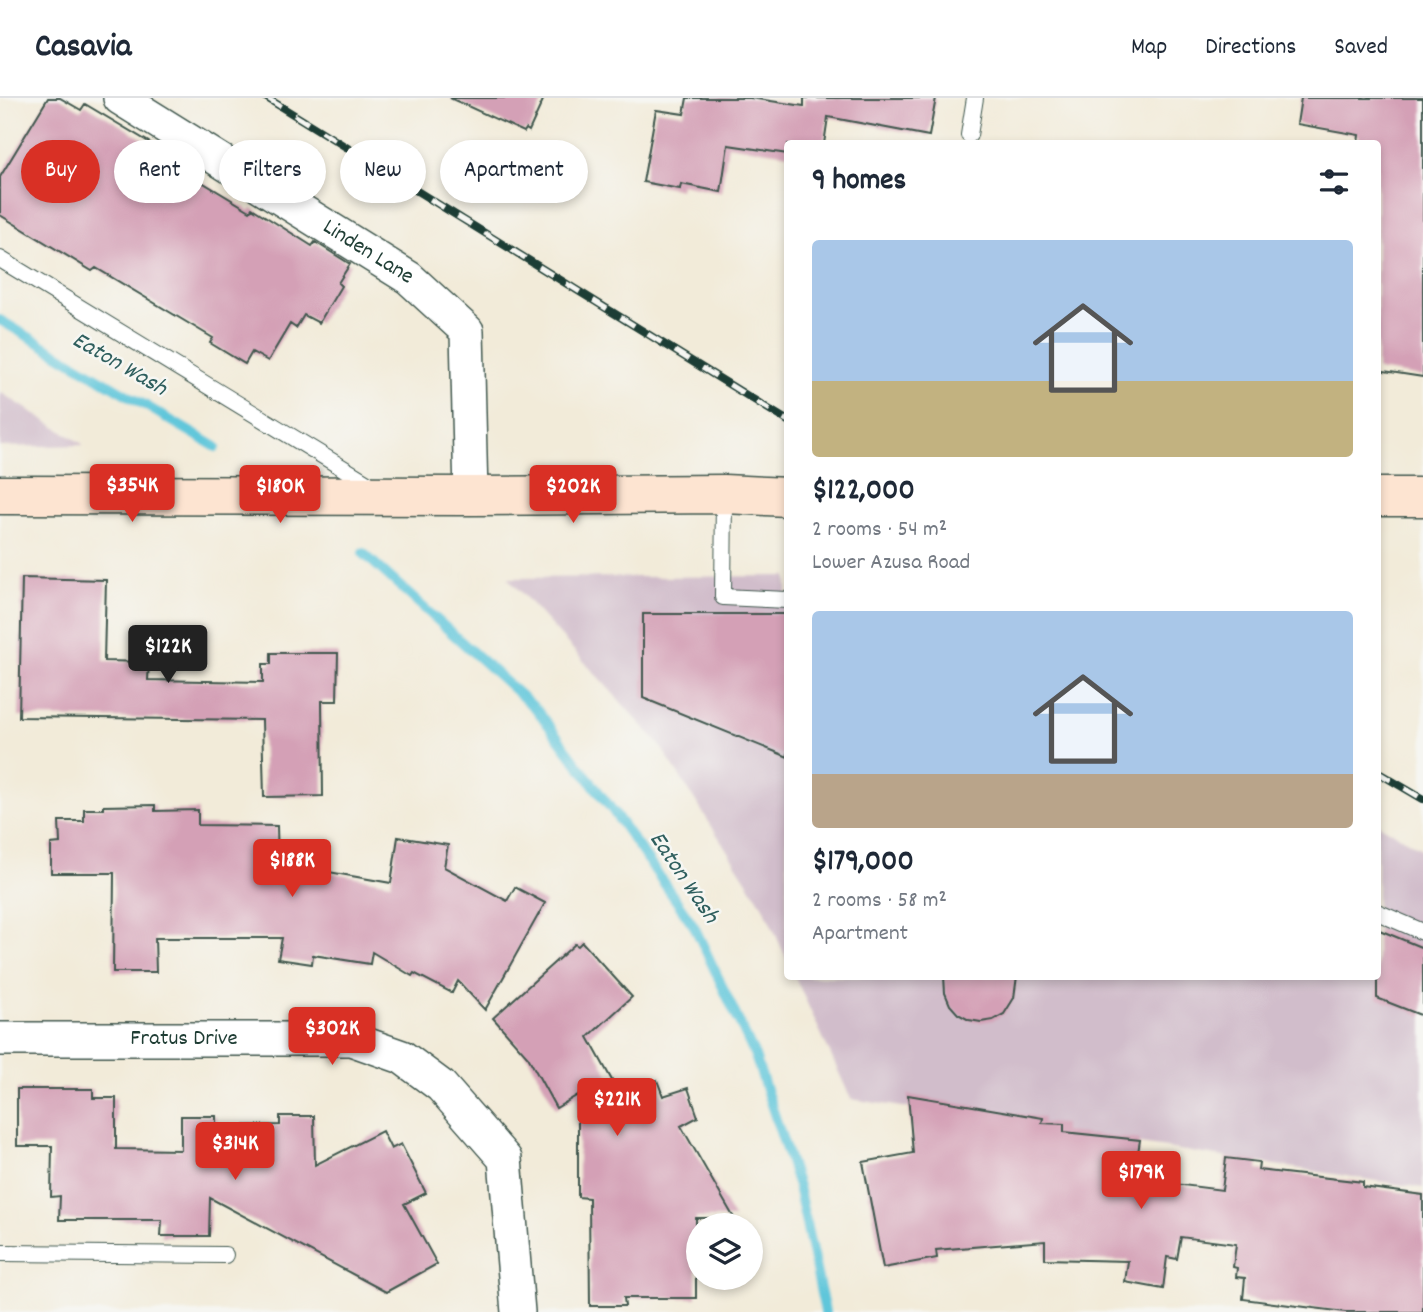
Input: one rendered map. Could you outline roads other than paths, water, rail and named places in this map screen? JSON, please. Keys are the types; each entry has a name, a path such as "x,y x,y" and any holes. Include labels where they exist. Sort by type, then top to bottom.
{"main road":[{"path":"0,495 724,494 784,497"},
{"path":"1381,496 1423,497"}],"street":[{"name":"Linden Lane","path":"120,98 408,278 467,331 471,496"},
{"name":"Fratus Drive","path":"0,1039 351,1039 402,1057 441,1086 505,1159 518,1312"}],"lane":[{"path":"969,135 975,98"},
{"path":"0,259 373,495"},
{"path":"724,494 723,597 784,600"},
{"path":"1381,914 1423,932"},
{"path":"0,1253 225,1255"}],"waterway":[{"name":"Eaton Wash","path":"0,320 216,447"},
{"name":"Eaton Wash","path":"363,553 537,710 694,926 755,1056 798,1186 825,1312"}],"railway":[{"path":"267,98 784,419"},
{"path":"1381,774 1423,799"}]}
